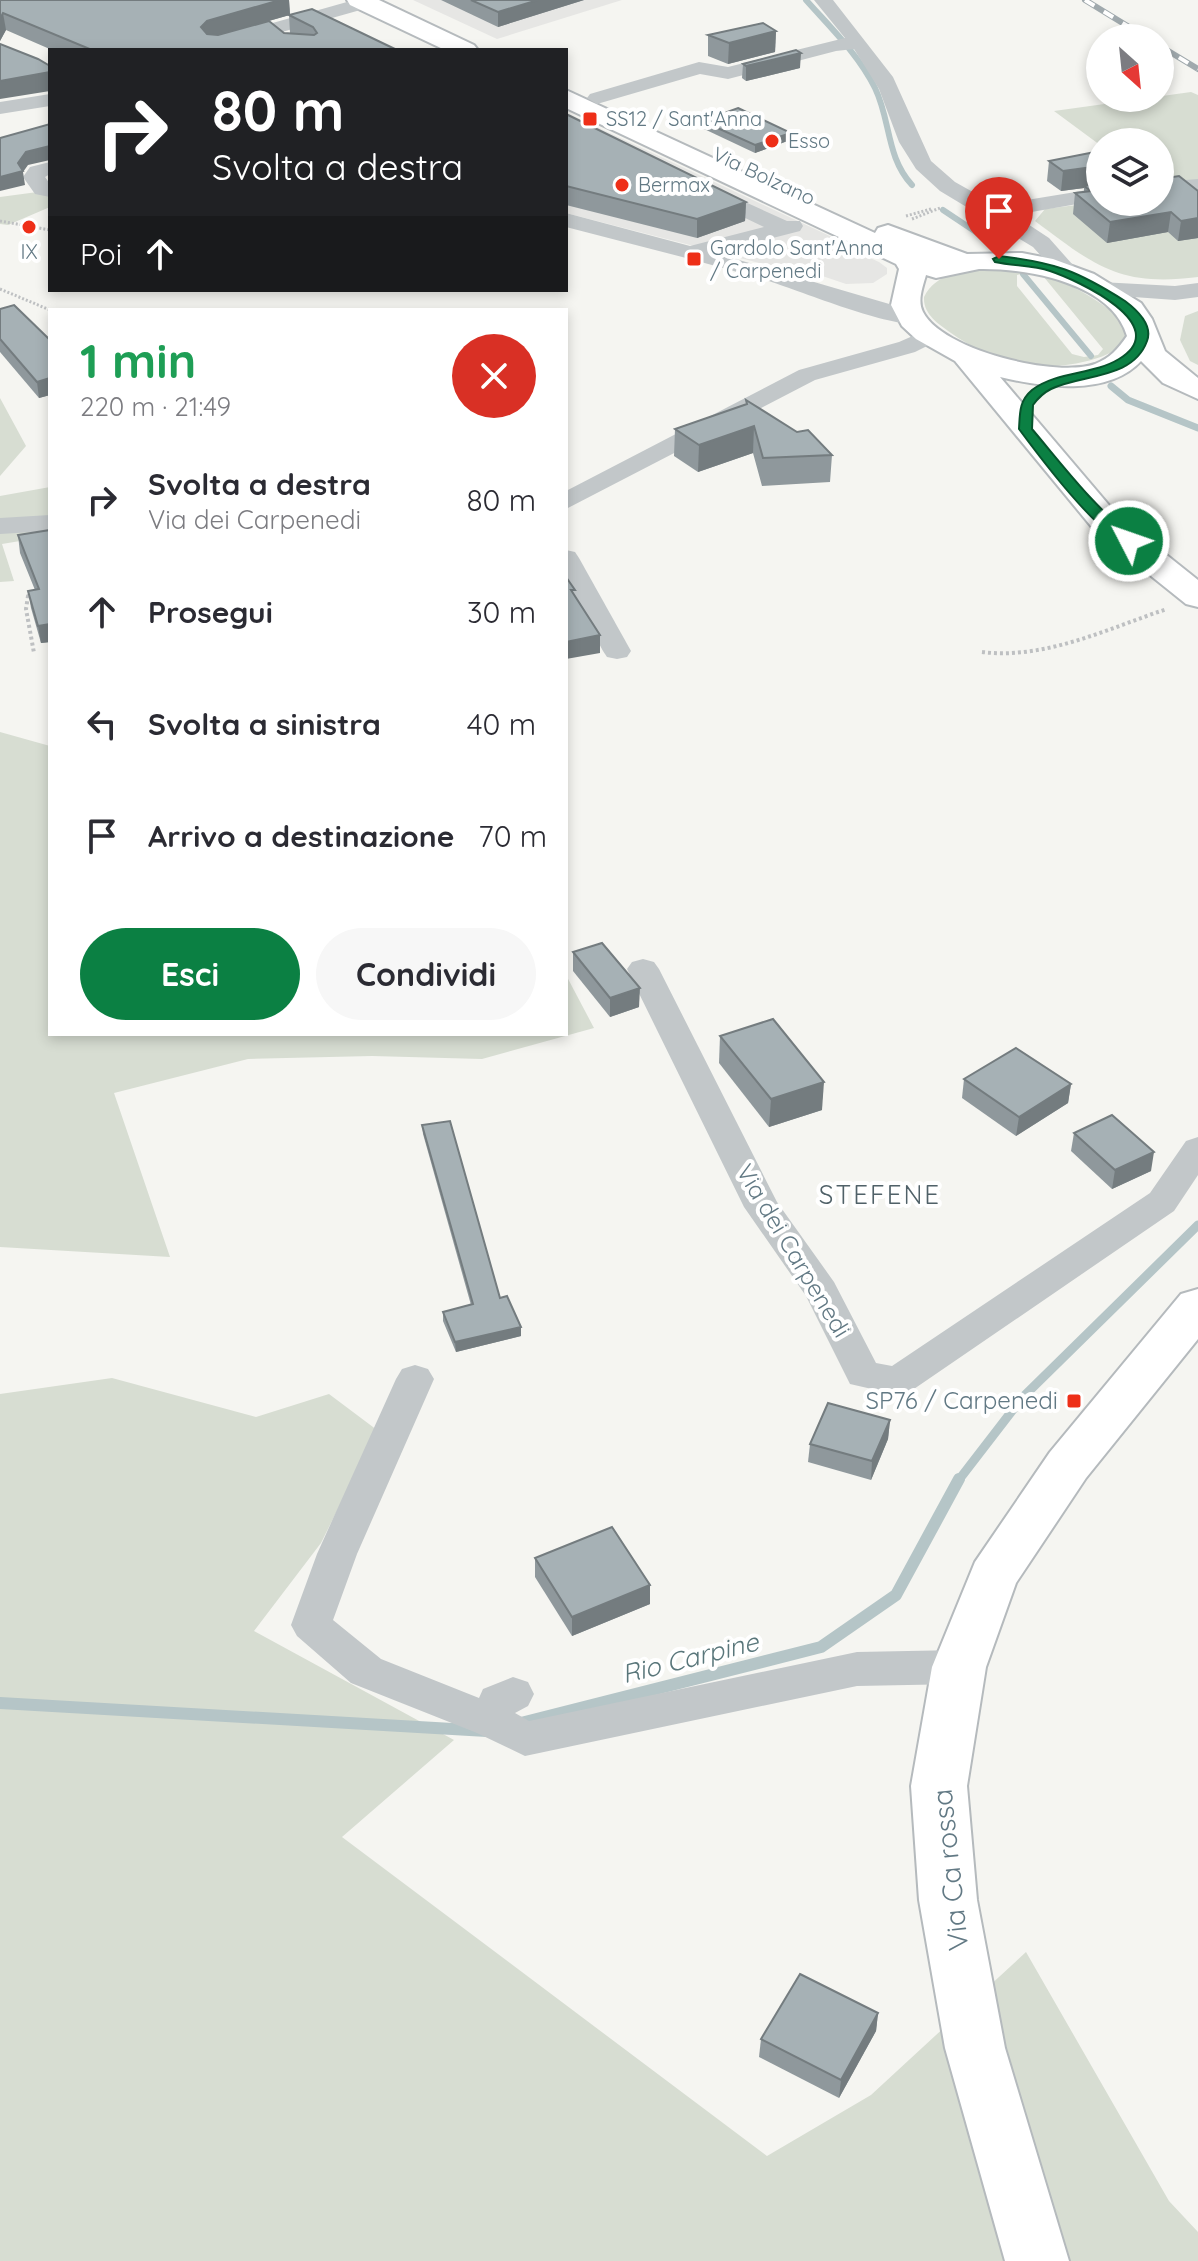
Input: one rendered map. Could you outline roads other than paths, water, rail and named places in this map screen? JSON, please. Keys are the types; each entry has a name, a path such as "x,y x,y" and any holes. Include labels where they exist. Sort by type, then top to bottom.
{"main road":[{"path":"406,0 471,32 476,48"},
{"path":"370,1 474,48"},
{"name":"Via Bolzano","path":"575,99 906,258 914,268 909,286"},
{"name":"Via Bolzano","path":"575,99 923,250 964,262"},
{"path":"714,168 727,183 800,219 793,226"},
{"path":"1184,602 1107,524 1026,429 934,342 907,310 909,286 937,268 999,259 1049,266 1069,273 1100,289 1133,312 1149,351 1166,371 1198,390"},
{"path":"1026,429 1027,405 1034,395 1060,380 1127,359 1142,333"},
{"path":"934,342 1029,374 1086,374 1149,382 1198,404"},
{"name":"Via Ca rossa","path":"1037,2261 975,2048 948,1900 939,1786 959,1667 993,1576 1068,1465 1198,1306"}],"street":[{"path":"823,0 848,44 883,77 905,123 917,161 935,177 995,212 1060,258 1069,273"},
{"path":"216,45 370,1"},
{"path":"315,17 380,48"},
{"path":"575,99 699,68 728,73 848,44"},
{"path":"0,108 48,100"},
{"path":"44,169 34,177 43,189 48,190"},
{"path":"689,182 793,226"},
{"path":"1174,187 1198,185"},
{"path":"995,212 1086,196"},
{"path":"568,209 717,246"},
{"path":"568,221 773,275 832,296 934,342"},
{"path":"692,252 793,226"},
{"path":"999,259 1017,246 1025,234"},
{"path":"832,296 878,293 909,286"},
{"path":"1100,289 1175,293 1196,290"},
{"path":"1142,333 1155,315 1196,290"},
{"path":"568,500 807,375 934,342"},
{"path":"0,526 48,523"},
{"path":"568,562 617,651"},
{"name":"Via dei Carpenedi","path":"643,969 762,1207 821,1291 863,1374 898,1381 1162,1202 1198,1149"},
{"path":"415,1379 337,1554 311,1625 366,1671 510,1718 857,1669 959,1667"}],"waterway":[{"name":"Rio Carpine","path":"806,0 844,42 875,88 893,151 912,185"},
{"name":"Rio Carpine","path":"943,210 994,244"},
{"name":"Rio Carpine","path":"1023,274 1091,356"},
{"name":"Rio Carpine","path":"1111,386 1128,400 1198,428"},
{"name":"Rio Carpine","path":"958,1481 1022,1398 1198,1225"},
{"name":"Rio Carpine","path":"517,1724 821,1647 896,1595 959,1479"},
{"name":"Rio Carpine","path":"0,1703 487,1731"}],"railway":[{"path":"1085,0 1124,24"},
{"path":"1174,54 1198,69"}],"place":[{"name":"SS12 / Sant'Anna","path":"590,119"},
{"name":"Esso","path":"772,141"},
{"name":"Bermax","path":"622,185"},
{"name":"IX","path":"29,227"},
{"name":"Gardolo Sant'Anna / Carpenedi","path":"694,259"},
{"name":"SP76 / Carpenedi","path":"1074,1401"}],"district":[{"name":"STEFENE","path":"880,1195"}]}
